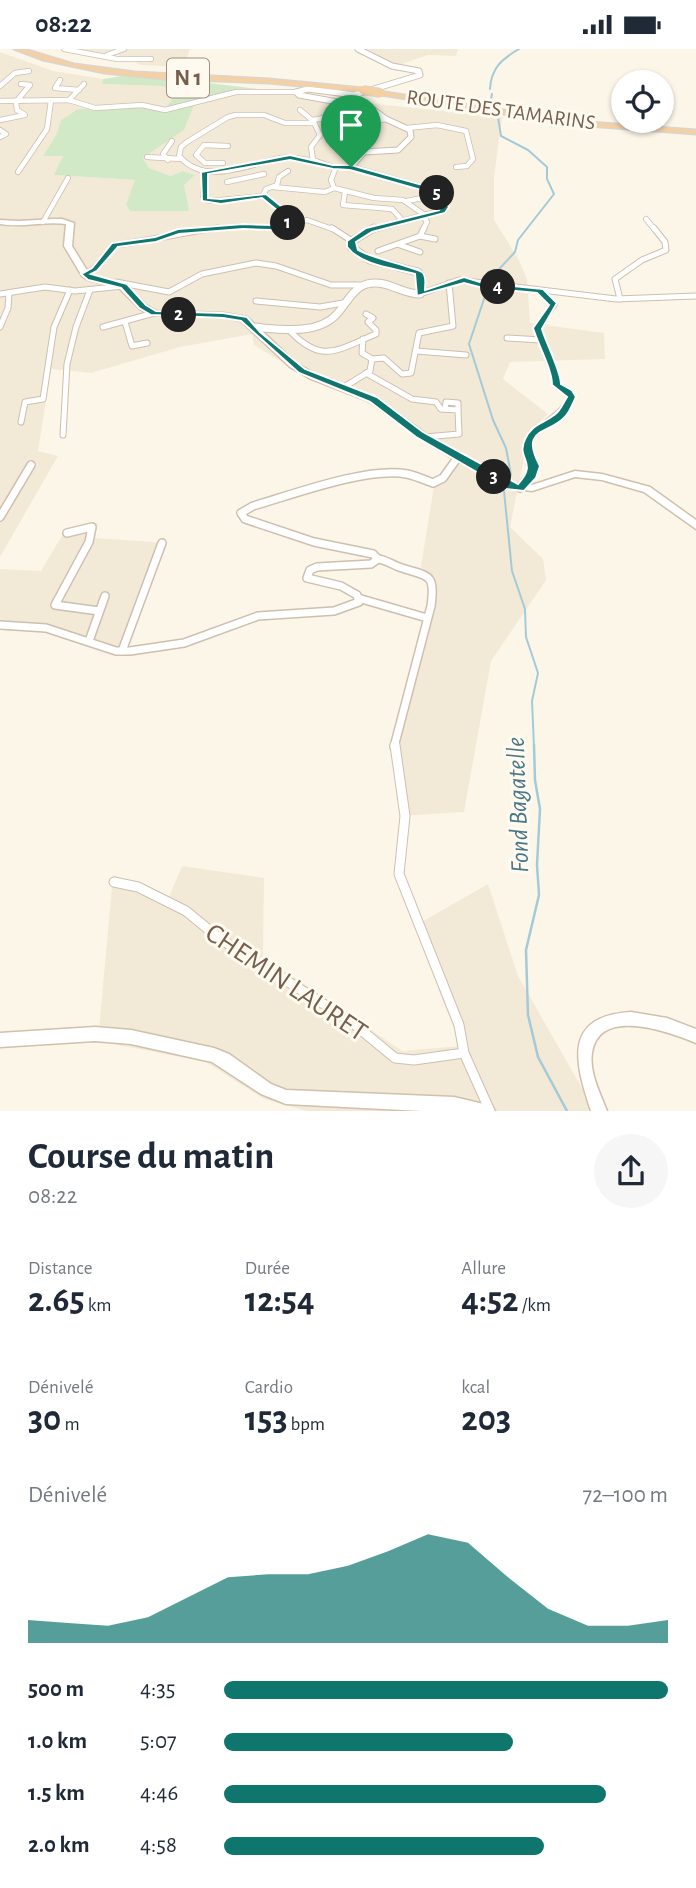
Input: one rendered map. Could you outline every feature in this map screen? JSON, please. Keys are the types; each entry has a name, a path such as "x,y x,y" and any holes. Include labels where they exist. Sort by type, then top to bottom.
{"highway":[{"name":"ROUTE DES TAMARINS","path":"17,49 53,60 114,72 365,89"},
{"name":"ROUTE DES TAMARINS","path":"29,49 117,68 380,89 575,123 696,129"}],"main road":[{"path":"0,222 21,225 57,221 70,223 68,246 85,274 91,278 124,286 142,307 154,313 244,319 293,365 374,400 425,437 509,486 541,486 575,474 602,477 647,489 696,525"},
{"path":"599,1111 585,1061 588,1042 596,1030 615,1021 640,1018 661,1022 696,1036"},
{"path":"0,1039 95,1034 131,1037 214,1055 226,1060 270,1092 286,1097 454,1105 489,1111"}],"street":[{"path":"64,49 107,55 114,59 151,59"},
{"path":"107,55 124,49"},
{"path":"358,49 392,66 421,72 416,78 380,89"},
{"path":"0,86 15,73 29,71"},
{"path":"60,80 55,88 79,90"},
{"path":"0,120 25,115 17,110 16,102 30,85 21,84"},
{"path":"69,100 84,84"},
{"path":"0,101 69,100 95,108 142,105 165,110 236,92 296,92 304,88 337,95 365,89"},
{"path":"296,92 299,95 371,108 386,119 407,128 412,134 395,152 362,153 351,146 358,142"},
{"path":"18,172 46,129 52,114 51,101"},
{"path":"300,110 313,122 320,135 312,147 311,156 314,161"},
{"path":"386,119 374,121 352,113 313,122 285,123 264,115 228,117 187,142 180,151 181,159 189,168 205,172 228,171 290,157 335,167 351,167 434,191 444,210 369,230 352,241 351,247 369,260 418,272 421,277 420,294"},
{"path":"407,128 416,125 466,131 474,159 467,166 456,167"},
{"path":"0,130 6,134 0,137"},
{"path":"168,160 163,154 172,141"},
{"path":"223,163 205,163 196,155 204,145 228,146"},
{"path":"215,145 217,155 228,171"},
{"path":"351,167 362,153"},
{"path":"147,157 181,159"},
{"path":"254,165 264,174 271,187"},
{"path":"334,188 331,180 335,167"},
{"path":"205,172 203,196 209,201 263,195 278,184 278,177 288,171"},
{"path":"227,182 264,174"},
{"path":"43,222 68,178"},
{"path":"271,187 325,192 334,188 407,201 422,198"},
{"path":"345,192 343,205 392,209 403,221"},
{"path":"263,195 295,221"},
{"path":"407,201 427,222 420,236"},
{"path":"620,299 615,279 642,260 666,250 665,242 646,219"},
{"path":"85,274 94,269 115,245 156,240 178,232 243,226 271,227 295,221 317,221 352,241"},
{"path":"378,251 420,236 435,239"},
{"path":"400,244 420,252"},
{"path":"110,282 169,292 202,274 267,263 331,285 388,283 410,294 420,294 464,280 483,285 620,299 696,296"},
{"path":"363,339 362,353 372,359 384,358 399,372 407,375 413,369 417,336 422,330 453,326 449,283"},
{"path":"253,327 289,330 329,321 343,303 364,285"},
{"path":"0,294 45,287 70,291 124,286"},
{"path":"63,435 67,364 76,327 90,290"},
{"path":"21,422 25,402 43,399 48,386 47,368 60,306 70,291"},
{"path":"520,488 533,475 534,466 527,453 528,441 537,428 561,416 571,397 557,385 537,328 554,305 540,291"},
{"path":"0,327 8,308 9,293"},
{"path":"256,302 320,307 343,303"},
{"path":"103,327 154,313"},
{"path":"289,330 300,344 315,353 326,354 377,332 368,322 373,318 366,314"},
{"path":"125,322 132,346 147,343"},
{"path":"507,338 541,340"},
{"path":"416,351 466,355"},
{"path":"344,387 370,371 372,359"},
{"path":"366,373 412,399 436,402 441,409 458,410 459,434 425,437"},
{"path":"458,457 443,478 433,483 408,474 396,473 341,480 253,506 241,513 245,519 255,523 314,542 366,551 377,559 430,575 433,591 394,748 405,816 399,874 459,1025 464,1053 489,1111"},
{"path":"0,517 29,468 38,470"},
{"path":"67,533 92,527 89,542 55,605 99,611"},
{"path":"122,651 162,543"},
{"path":"377,559 371,564 317,567 310,570 307,578 341,586 358,598 427,618"},
{"path":"89,641 104,596"},
{"path":"0,625 30,624 60,629 122,651 189,642 256,617 331,612 359,602 358,598"},
{"name":"CHEMIN LAURET","path":"114,882 138,887 186,911 220,939 349,1020 395,1058 414,1060 464,1053"}],"shaded area":[{"path":"70,49 190,49 184,67 141,65 118,55"},
{"path":"361,49 458,49 456,56 428,55 399,65"},
{"path":"0,52 53,71 103,79 102,84 161,86 179,91 164,112 141,107 78,109 61,120 56,135 43,156 63,156 55,175 136,180 126,203 131,211 188,210 184,185 195,175 183,171 172,176 149,168 143,158 184,130 196,101 231,91 259,89 326,99 502,117 494,177 494,220 518,258 527,279 530,323 604,333 605,359 510,362 503,379 548,414 529,433 510,527 543,559 546,580 491,661 464,812 400,816 393,745 431,585 421,566 434,486 451,460 365,401 307,377 254,345 252,334 180,347 91,373 51,369 38,451 58,456 0,557"},
{"path":"98,523 94,538 167,543 124,656 44,631 0,630 0,569 41,571 66,529"},
{"path":"182,866 264,878 263,956 402,1051 461,1046 439,991 420,923 488,884 518,976 583,1090 592,1111 307,1111 264,1099 206,1062 98,1041 113,875 169,897"}],"green space":[{"path":"135,74 259,89 231,91 196,101 184,130 143,158 149,168 171,176 183,171 195,175 184,185 189,211 130,211 126,204 135,180 54,175 63,156 43,156 56,135 61,120 78,109 141,107 163,112 178,91 161,86 102,84 103,79"}],"waterway":[{"name":"Fond Bagatelle","path":"490,89 498,65 519,49"},
{"name":"Fond Bagatelle","path":"491,99 492,94"},
{"name":"Fond Bagatelle","path":"488,281 515,252 518,240 554,194 547,179 547,167 528,150 501,136 498,117"},
{"name":"Fond Bagatelle","path":"488,287 469,344 493,420 506,448 511,475"},
{"name":"Fond Bagatelle","path":"504,491 512,571 525,609 526,637 538,673 532,701 534,747"},
{"name":"Fond Bagatelle","path":"534,745 535,780 540,809 537,865 539,895 526,950 528,1015 538,1057 567,1111"}],"route":[{"path":"290,157 333,167 351,167 434,191 445,207 442,212 369,230 352,241 351,247 355,252 369,260 418,272 422,283 420,294 464,280 483,285 540,291 550,298 554,305 541,319 537,328 545,354 554,369 557,385 571,397 561,416 537,428 528,441 527,453 534,466 533,475 520,488 509,486 419,434 363,394 302,371 257,334 244,319 223,315 150,312 142,307 124,286 85,274 97,267 115,245 156,240 178,232 243,226 271,227 295,221 263,195 221,202 204,200 205,172 228,171 290,157"}]}
